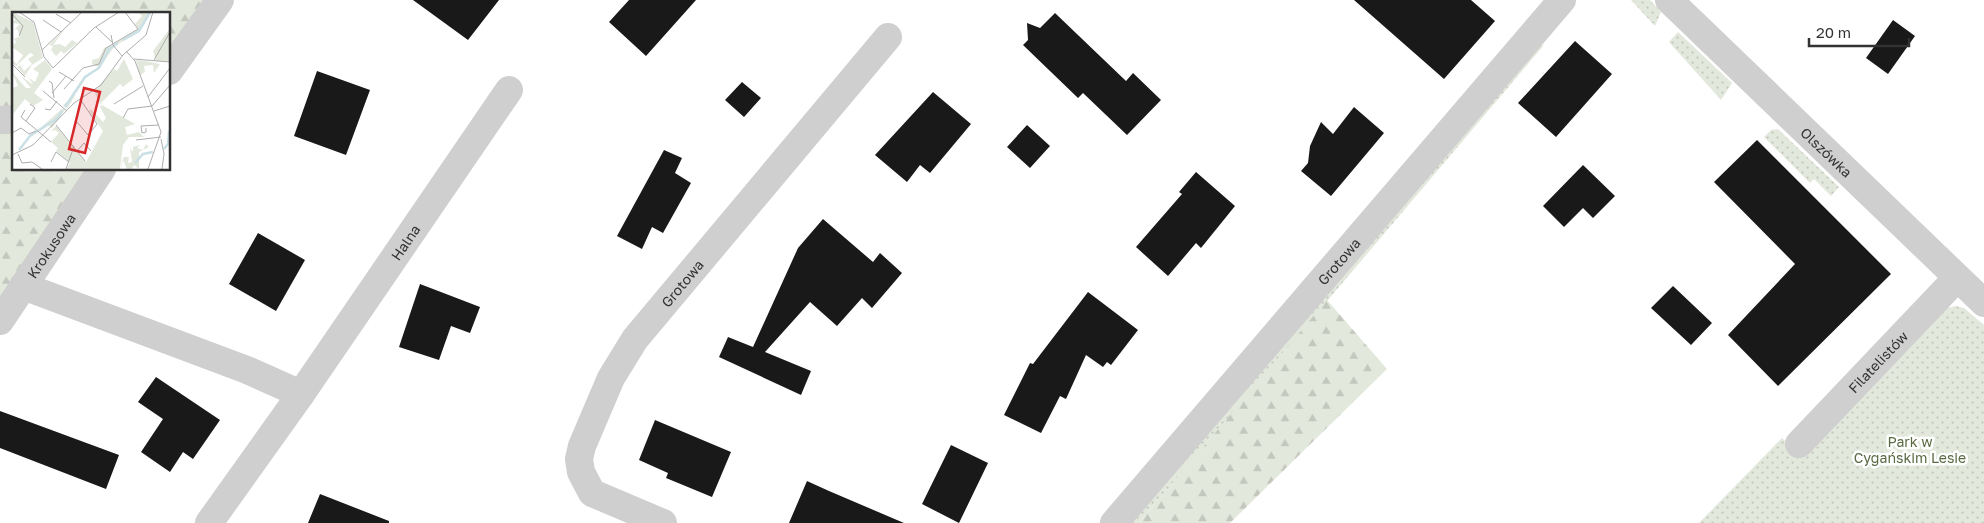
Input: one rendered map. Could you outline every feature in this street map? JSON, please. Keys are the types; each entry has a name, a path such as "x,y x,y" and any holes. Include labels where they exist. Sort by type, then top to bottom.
{"street":[{"path":"170,70 220,0"},
{"name":"Grotowa","path":"1114,523 1562,0"},
{"name":"Olszówka","path":"1669,0 1984,304"},
{"name":"Grotowa","path":"663,523 592,493 581,472 579,459 582,446 611,378 635,339 888,37"},
{"name":"Halna","path":"209,523 301,394 509,90"},
{"name":"Krokusowa","path":"0,321 101,170"},
{"name":"Filatelistów","path":"1799,444 1956,279"},
{"path":"23,286 247,370 301,394"}],"green space":[{"path":"0,0 207,0 170,52 170,12 12,12 12,108 0,109"},
{"path":"1631,0 1650,0 1661,12 1655,26"},
{"path":"1678,32 1732,83 1721,100 1669,42"},
{"path":"1544,45 1139,523 1128,523 1527,50"},
{"path":"12,127 12,170 94,170 0,305 0,128"},
{"path":"1778,129 1839,187 1831,196 1814,179 1810,183 1764,137 1771,130"},
{"path":"1327,300 1387,369 1230,523 1139,523"},
{"name":"Park w Cygańskim Lesie","path":"1956,306 1964,308 1984,325 1984,523 1699,523 1782,438 1803,458 1870,383 1947,308"}],"building":[{"path":"413,0 499,0 468,40"},
{"path":"629,0 696,0 646,56 609,22"},
{"path":"1354,0 1471,0 1495,21 1444,79"},
{"path":"1055,13 1126,81 1133,73 1161,100 1127,135 1083,93 1078,98 1023,45 1028,40 1027,23 1040,28"},
{"path":"1893,20 1915,36 1888,74 1866,58"},
{"path":"1575,41 1612,74 1556,137 1518,103"},
{"path":"317,71 370,90 346,155 294,136"},
{"path":"742,82 761,98 744,117 725,100"},
{"path":"933,92 971,124 930,173 920,165 907,182 875,155"},
{"path":"1354,107 1384,133 1331,196 1301,171 1308,163 1310,146 1321,122 1333,134"},
{"path":"1027,125 1050,146 1030,168 1007,147"},
{"path":"1757,140 1891,274 1778,386 1728,335 1795,264 1714,182"},
{"path":"664,150 682,158 675,173 691,183 663,233 652,227 642,249 617,236"},
{"path":"1583,165 1615,196 1593,218 1583,208 1564,227 1543,206"},
{"path":"1196,172 1235,206 1201,248 1196,243 1168,276 1136,247 1182,194 1179,192"},
{"path":"823,219 873,262 880,253 902,273 872,308 862,298 837,326 810,302 765,352 811,371 801,395 719,357 728,337 753,347 798,248"},
{"path":"258,233 305,260 276,311 229,284"},
{"path":"420,284 480,307 470,333 451,326 439,360 399,347"},
{"path":"1673,286 1712,323 1691,345 1651,308"},
{"path":"1088,292 1138,330 1111,365 1107,362 1103,367 1086,355 1066,399 1060,396 1041,433 1004,415 1030,363 1033,364"},
{"path":"156,377 220,420 193,459 183,452 170,472 141,452 163,419 138,402"},
{"path":"0,411 119,455 106,489 0,448"},
{"path":"655,420 731,452 712,497 666,478 668,473 639,460"},
{"path":"951,445 988,463 959,523 922,504"},
{"path":"807,481 829,491 904,523 789,523"},
{"path":"320,494 389,521 389,523 308,523"}]}
